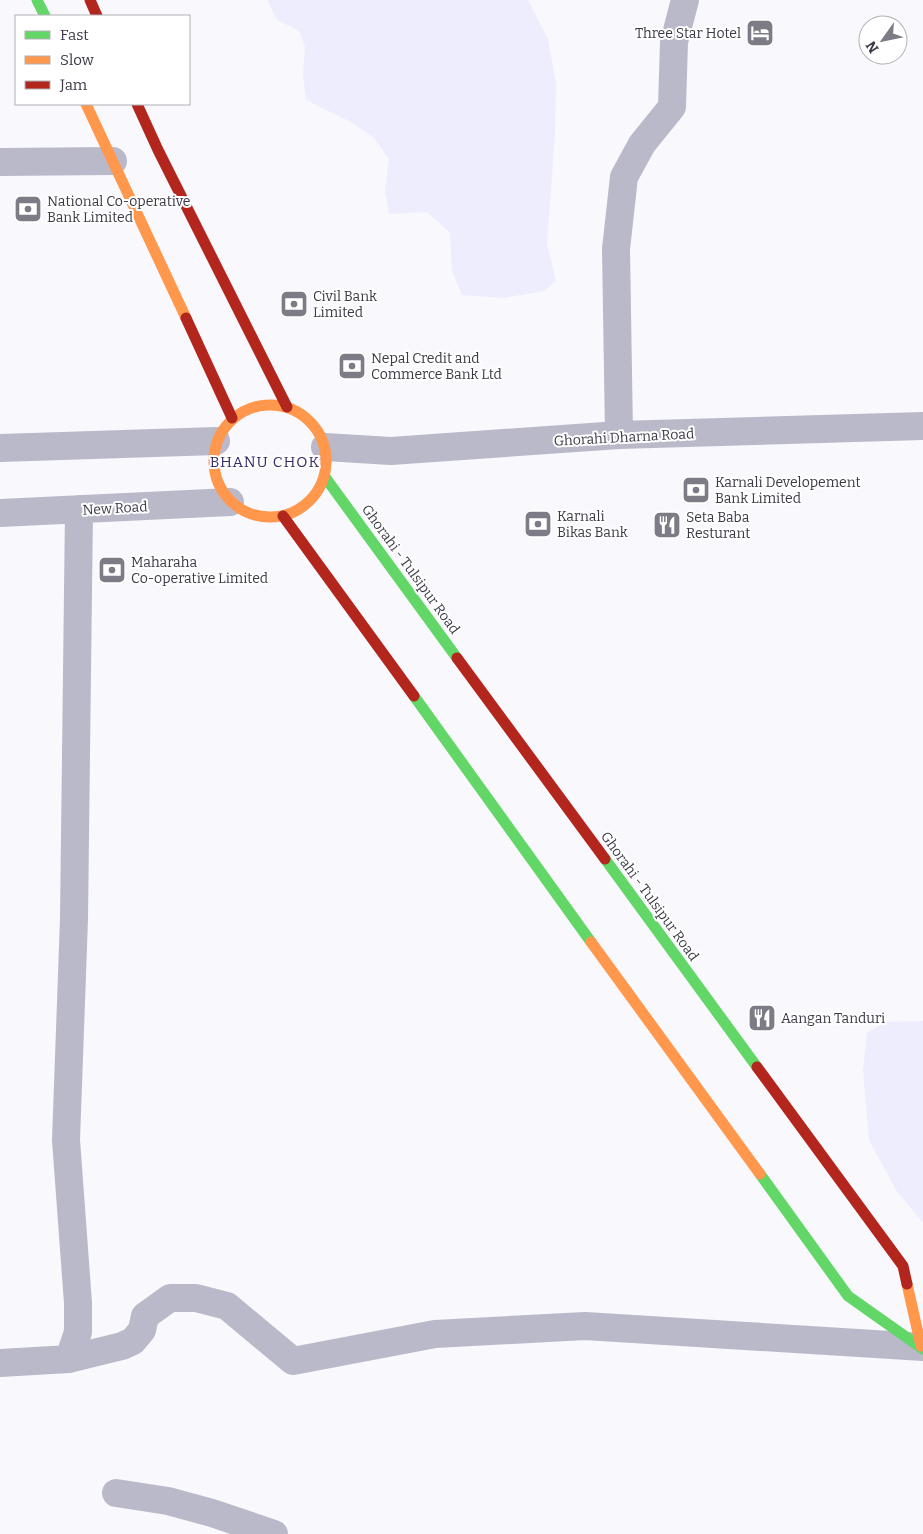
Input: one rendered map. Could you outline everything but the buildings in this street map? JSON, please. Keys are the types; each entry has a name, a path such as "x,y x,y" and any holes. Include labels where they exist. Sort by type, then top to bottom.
{"main road":[{"path":"37,0 44,15"},
{"path":"90,0 97,15"},
{"path":"86,105 232,418"},
{"path":"137,105 287,407"},
{"path":"268,404 287,407 304,416 317,430 325,447 325,477 316,495 302,509 284,516 255,516 230,502 217,484 212,463 216,441 232,418 249,408 268,404"},
{"name":"Ghorahi - Tulsipur Road","path":"325,477 903,1266 922,1347"},
{"path":"284,516 848,1296 922,1347"}],"street":[{"path":"619,436 616,249 624,177 642,144 672,106 674,42 685,0"},
{"path":"0,162 113,161"},
{"name":"Ghorahi Dharna Road","path":"325,447 391,451 619,436 923,426"},
{"path":"0,448 216,441"},
{"name":"New Road","path":"0,514 230,502"},
{"path":"69,1359 78,1332 78,1303 66,1140 74,919 79,509"},
{"path":"0,1363 69,1359 122,1346 133,1341 142,1330 145,1316 170,1298 196,1298 227,1306 293,1361 435,1334 586,1326 922,1347"},
{"path":"116,1493 168,1501 212,1513 274,1534"}],"shaded area":[{"path":"267,0 528,0 548,39 556,84 555,134 547,244 556,281 544,291 503,298 462,295 452,271 450,233 427,212 389,214 385,191 389,159 373,137 351,122 306,100 303,74 305,47 299,31 277,20"},
{"path":"923,1021 923,1223 896,1190 869,1140 863,1071 867,1033 885,1022"}],"traffic: fast":[{"path":"37,0 44,15"},
{"path":"325,477 457,658"},
{"path":"414,696 591,942"},
{"path":"605,859 757,1067"},
{"path":"760,1174 848,1296 923,1349"}],"traffic: slow":[{"path":"86,105 186,318"},
{"path":"270,405 292,409 310,421 322,439 326,461 322,483 310,501 292,513 270,517 248,513 230,501 218,483 214,461 218,439 230,421 248,409 270,405"},
{"path":"591,942 760,1174"},
{"path":"907,1284 921,1346"}],"traffic: jam":[{"path":"90,0 97,15"},
{"path":"137,105 158,150 287,407"},
{"path":"186,318 232,418"},
{"path":"283,516 414,696"},
{"path":"457,658 605,859"},
{"path":"757,1067 903,1266 907,1284"}],"place":[{"name":"Three Star Hotel","path":"760,33"},
{"name":"National Co-operative Bank Limited","path":"28,209"},
{"name":"Civil Bank Limited","path":"294,304"},
{"name":"Nepal Credit and Commerce Bank Ltd","path":"352,366"},
{"name":"Karnali Developement Bank Limited","path":"696,490"},
{"name":"Karnali Bikas Bank","path":"538,524"},
{"name":"Seta Baba Resturant","path":"667,525"},
{"name":"Maharaha Co-operative Limited","path":"112,570"},
{"name":"Aangan Tanduri","path":"762,1018"}],"district":[{"name":"BHANU CHOK","path":"265,462"}]}
